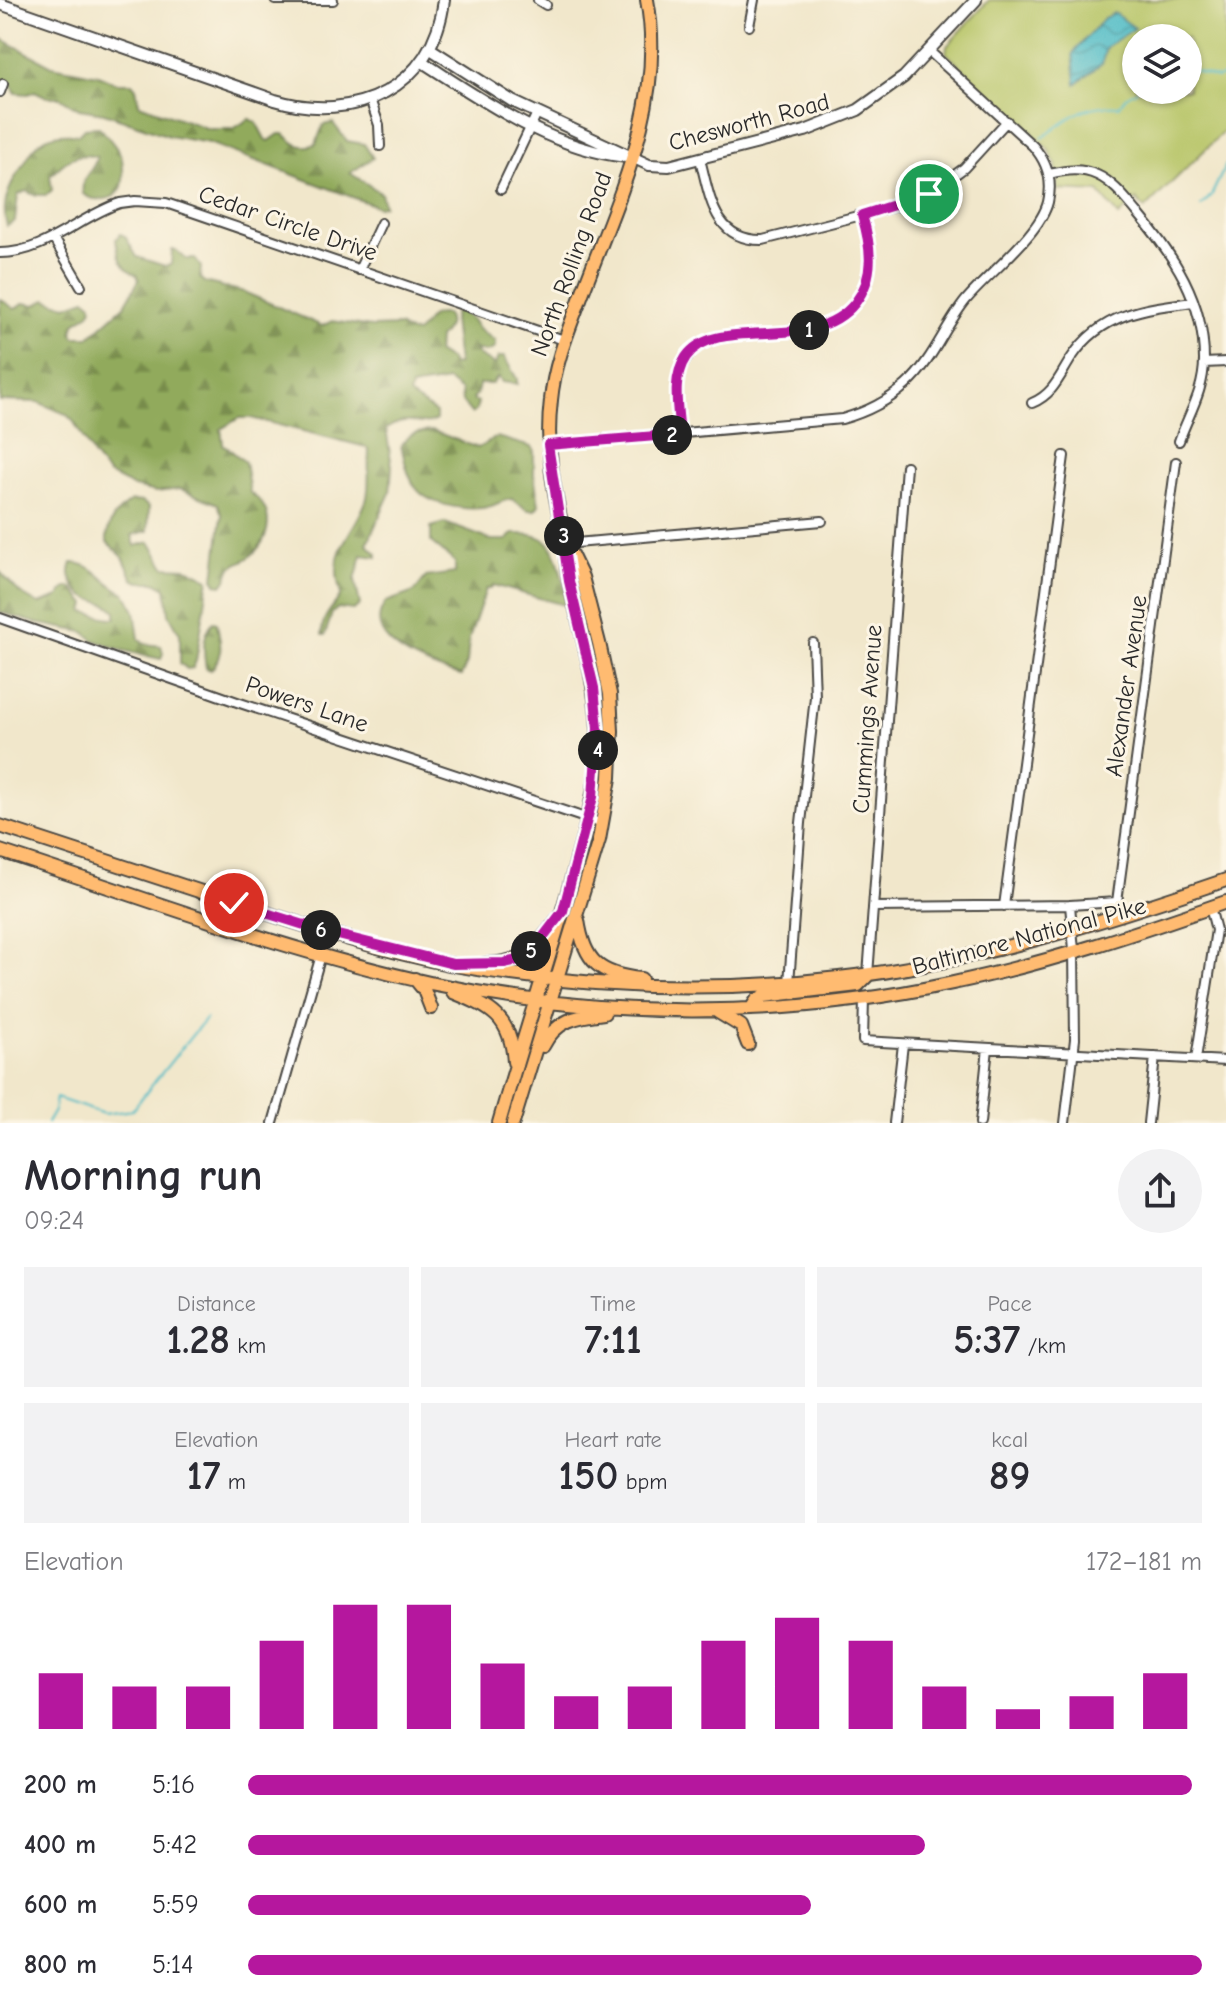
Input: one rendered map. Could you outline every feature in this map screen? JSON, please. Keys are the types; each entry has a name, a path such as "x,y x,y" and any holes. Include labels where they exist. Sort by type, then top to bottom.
{"main road":[{"name":"North Rolling Road","path":"499,1123 589,820 596,777 597,718 586,646 569,581 553,489 548,445 551,399 564,340 632,158 645,113 651,33 647,0"},
{"name":"North Rolling Road","path":"513,1123 577,918 608,799 612,751 610,694 582,577 565,544"},
{"name":"Baltimore National Pike","path":"0,826 302,924 453,964 544,979 646,987 716,987 868,975 996,949 1072,928 1122,907 1226,880"},
{"name":"Baltimore National Pike","path":"0,851 321,955 415,979 551,1002 646,1010 751,1009 864,999 953,983 1074,950 1226,902"},
{"path":"453,964 518,960 537,945 563,911"},
{"path":"577,918 581,942 600,968 627,978 716,987"},
{"path":"751,1009 764,996 858,985 868,975"},
{"path":"415,979 424,990 431,1008"},
{"path":"432,983 478,1002 499,1017 511,1037 515,1069"},
{"path":"527,1081 549,1035 565,1021 585,1015 646,1010"},
{"path":"716,1010 741,1026 748,1044"}],"street":[{"path":"275,0 333,0"},
{"path":"0,4 293,106 327,109 370,99 397,84 421,61 429,48 444,0"},
{"path":"749,26 754,0"},
{"name":"Chesworth Road","path":"429,48 487,86 537,113 658,167 700,159 843,118 891,87 976,0"},
{"path":"548,445 842,419 875,408 918,374 966,301 1036,226 1048,203 1049,174 1041,155 929,51"},
{"name":"Chesworth Road","path":"421,61 530,127 584,149 632,158"},
{"path":"370,99 379,125 380,146"},
{"path":"501,189 537,113"},
{"path":"700,159 716,213 727,229 744,238 773,239 914,201 943,186 964,168 1007,121"},
{"path":"1049,174 1064,170 1085,171 1110,183 1174,257 1193,302 1202,334 1204,363 1199,396 1179,441"},
{"name":"Cedar Circle Drive","path":"0,253 29,249 111,206 151,201 181,207 564,340"},
{"path":"680,434 678,374 686,357 700,344 723,337 812,329 834,321 850,308 864,290 870,270 871,248 862,215"},
{"path":"359,270 381,223"},
{"path":"53,238 81,286"},
{"path":"1032,403 1054,388 1080,345 1103,324 1138,310 1193,302"},
{"path":"1204,363 1226,362"},
{"path":"1004,906 1064,456"},
{"name":"Alexander Avenue","path":"1122,907 1176,462"},
{"name":"Cummings Avenue","path":"868,975 906,466"},
{"path":"565,544 822,521"},
{"name":"Powers Lane","path":"0,618 240,703 603,824"},
{"path":"789,983 801,823 815,697 813,643"},
{"path":"1065,1123 1073,1052 1074,950 1070,905"},
{"path":"873,907 1122,907"},
{"path":"1196,1059 1216,930 1210,907"},
{"path":"273,1123 321,955"},
{"path":"864,999 863,1041 1226,1061"},
{"path":"894,1123 903,1044"},
{"path":"980,1123 988,1048"},
{"path":"1148,1123 1155,1057"}],"green space":[{"path":"989,0 1226,0 1226,129 1145,209 1136,199 1119,216 1099,192 1058,190 1056,165 1048,149 946,53 947,46"},
{"path":"0,38 52,66 98,75 116,83 132,83 139,104 209,129 233,129 249,119 256,122 269,141 284,134 295,143 306,146 316,144 323,125 333,123 347,141 364,144 373,158 350,173 381,193 384,205 378,207 209,143 169,136 104,113 79,109 59,97 47,97 35,91 16,93 11,85 0,81"},
{"path":"99,127 116,146 122,159 123,180 119,191 104,199 83,194 85,178 97,157 76,156 50,176 52,190 46,195 26,191 18,195 15,221 7,226 7,195 35,147 50,136 78,135 84,128"},
{"path":"120,234 125,236 137,257 171,265 172,250 176,250 186,259 195,259 201,267 200,278 204,282 244,292 322,326 332,321 372,327 399,326 416,333 434,315 446,314 448,326 438,340 437,352 452,365 458,364 453,320 454,313 460,311 495,341 495,347 490,351 475,349 478,355 495,365 498,357 504,357 517,379 517,384 502,382 498,377 492,384 479,384 473,398 478,402 476,411 472,414 462,402 461,391 448,381 411,387 409,395 436,413 436,420 431,423 402,422 386,429 392,466 390,493 367,544 377,557 362,555 355,580 360,605 353,610 338,608 332,613 325,635 322,635 322,629 325,618 341,595 337,579 339,554 367,497 369,451 366,447 251,418 239,418 221,429 223,444 245,462 250,493 264,508 268,525 256,551 231,568 222,585 216,584 214,578 222,515 218,504 180,489 156,492 134,487 108,474 66,414 38,402 0,401 0,299 15,309 24,303 36,305 46,299 66,306 86,299 92,304 90,311 75,323 72,333 75,337 89,337 125,305 139,280 121,260 116,239"},
{"path":"433,431 478,448 497,437 531,447 534,451 539,505 535,510 528,510 512,499 486,507 465,508 429,499 410,478 401,446 414,434"},
{"path":"131,501 142,502 149,507 148,531 132,535 135,546 150,542 165,567 187,568 209,579 193,668 187,669 180,663 180,634 169,614 166,588 155,582 133,579 123,557 107,542 113,518"},
{"path":"445,523 491,540 507,540 513,534 541,538 552,547 565,589 564,605 493,585 486,589 469,639 467,663 461,676 433,667 402,651 381,630 379,617 386,602 414,592 426,577 455,573 455,562 431,542 431,527"},
{"path":"72,563 88,567 125,593 135,611 139,639 145,644 161,646 161,659 122,650 94,640 84,632 0,612 0,572 20,593 39,604 59,597 64,589 71,587 86,604 84,612 116,618 116,611 111,606 88,598 77,590 70,575"},
{"path":"213,622 217,623 220,647 211,670 206,668 204,650 205,638"}],"water":[{"path":"1114,13 1129,24 1122,24 1122,37 1106,47 1102,63 1076,84 1073,53 1104,18"}],"waterway":[{"path":"1202,73 1217,78 1226,75"},
{"path":"1042,138 1086,110 1119,106 1122,102"},
{"path":"1201,206 1211,196 1226,165"},
{"path":"47,1123 54,1111 56,1098 104,1114 132,1110 206,1018"}],"route":[{"path":"234,903 330,933 453,964 512,962 537,945 563,911 589,820 598,747 594,688 569,581 548,445 680,434 678,374 692,350 711,339 812,329 842,316 864,290 870,270 871,248 862,215 929,194"}]}
